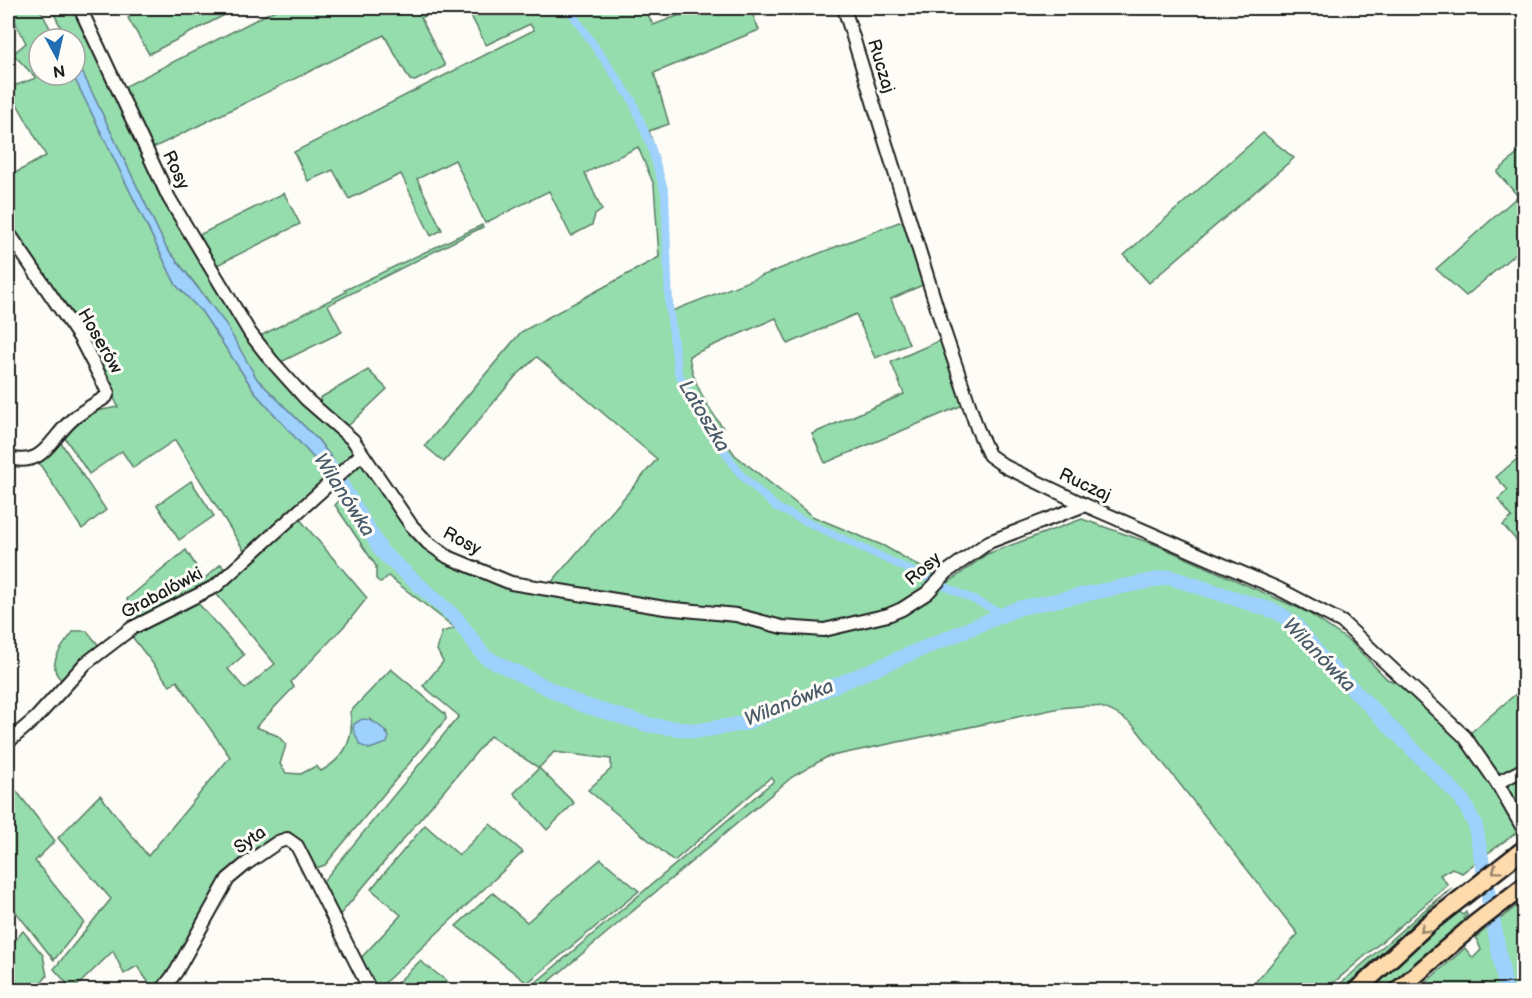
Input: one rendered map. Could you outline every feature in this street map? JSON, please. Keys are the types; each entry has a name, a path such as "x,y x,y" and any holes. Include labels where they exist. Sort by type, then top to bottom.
{"highway":[{"path":"1357,990 1468,891 1524,849"},
{"path":"1398,990 1476,923 1524,886"}],"street":[{"name":"Rosy","path":"80,8 169,198 190,237 250,333 270,360 306,399 353,440 390,497 428,543 448,557 511,583 665,608 736,615 807,630 824,630 888,615 927,593 948,571 989,542 1085,506"},
{"name":"Ruczaj","path":"844,8 945,334 984,448 1006,467 1085,506 1279,589 1335,617 1456,726 1497,783 1524,830"},
{"name":"Hoserów","path":"8,232 80,338 108,392 105,397 74,418 38,457 23,461 8,458"},
{"name":"Grabalówki","path":"8,742 36,718 94,657 132,628 216,586 362,454"},
{"path":"1497,783 1524,769"},
{"name":"Syta","path":"162,990 176,972 228,879 254,858 287,839 297,846 370,990"}],"green space":[{"path":"8,8 39,8 49,27 27,27 27,69 13,54 26,43"},
{"path":"51,8 76,8 85,27 61,27"},
{"path":"141,8 238,8 149,54 128,18"},
{"path":"279,8 441,8 421,18 445,66 415,81 410,80 384,35 153,148 122,88"},
{"path":"467,8 620,8 623,12 628,8 645,8 653,25 699,8 750,8 759,30 654,73 669,124 649,131 666,186 672,311 899,222 907,223 927,283 891,299 909,344 875,358 856,314 788,344 776,318 689,356 702,394 723,428 718,431 735,455 812,516 884,546 937,576 905,602 883,612 809,627 550,584 657,459 537,357 515,377 444,462 425,446 521,332 659,257 654,185 638,147 585,173 602,210 595,215 592,225 571,236 549,191 485,223 455,160 417,179 442,230 431,236 401,174 349,199 333,170 308,181 294,152 534,30 530,24 486,45"},
{"path":"87,31 160,184 171,213 250,337 352,450 350,458 339,468 319,441 257,379 207,299 166,247 87,82"},
{"path":"27,81 27,87 79,87 176,285 202,312 257,395 330,476 245,552 175,440 133,468 122,451 89,474 63,435 86,413 118,407 88,336 8,223 8,177 46,156 16,102 8,112 8,88"},
{"path":"1263,133 1294,158 1149,283 1124,255"},
{"path":"1524,148 1524,246 1466,296 1436,269 1518,196 1497,172"},
{"path":"284,193 300,224 215,266 197,236"},
{"path":"482,225 483,227 328,305 342,332 279,363 260,336 346,292 345,290"},
{"path":"943,339 963,405 825,463 812,434 904,394 891,362"},
{"path":"368,370 387,389 348,426 321,404 320,398"},
{"path":"59,440 106,510 82,529 39,463"},
{"path":"1524,453 1524,549 1503,525 1512,517 1498,499 1508,490 1496,477"},
{"path":"358,463 367,468 401,522 437,559 512,587 735,620 797,635 831,633 902,617 987,554 1082,519 1159,546 1307,612 1352,643 1387,679 1403,685 1454,732 1494,784 1520,830 1484,856 1477,826 1464,801 1447,779 1424,757 1419,762 1461,805 1468,819 1478,861 1462,873 1452,868 1440,875 1448,885 1325,990 1248,990 1298,934 1134,726 1115,713 1099,707 1060,708 827,757 792,777 539,990 527,990 774,781 771,777 674,861 588,790 611,769 611,759 554,752 539,768 490,736 337,918 321,884 459,716 423,686 443,662 437,650 442,632 455,628 388,576 381,583 376,579 376,566 335,505 342,498 333,485"},
{"path":"191,481 214,516 179,540 157,505"},
{"path":"298,517 367,598 347,623 291,682 294,687 256,727 278,736 286,745 280,764 286,773 301,774 316,766 321,771 336,760 349,739 350,712 391,669 445,714 446,719 325,865 313,869 295,838 283,833 224,876 173,971 154,990 137,966 124,974 113,951 73,990 54,969 111,899 58,838 100,795 148,856 230,757 177,681 170,686 130,634 171,613 180,613 182,608 196,601 244,655 228,669 245,689 275,664 214,591","holes":["370,719 388,733 386,743 369,749"]},
{"path":"186,550 204,579 221,564 225,571 208,585 132,621 127,599"},
{"path":"74,631 87,631 100,647 64,682 55,670 55,663 60,650"},
{"path":"1524,687 1524,765 1500,774 1469,734"},
{"path":"539,768 574,803 547,830 514,793"},
{"path":"1524,774 1524,823 1507,791 1509,783"},
{"path":"8,780 55,841 35,861 84,922 54,960 8,902"},
{"path":"490,824 523,852 377,990 373,989 360,959 401,915 371,889 425,825 459,855"},
{"path":"601,859 639,891 527,983 456,926 493,893 527,922"},
{"path":"1452,888 1341,990 1333,990 1436,900"},
{"path":"1524,900 1524,990 1417,990 1465,948 1473,958 1481,950 1476,937 1491,925 1499,961 1503,958 1499,920"},
{"path":"1459,911 1463,915 1466,912 1467,915 1463,919 1465,923 1386,990 1367,990"},
{"path":"23,931 43,955 47,976 35,990 8,990 8,949"},
{"path":"420,961 451,984 445,990 390,990"}],"water":[{"path":"87,82 166,247 225,323 257,379 319,441 339,468 330,476 257,395 202,312 176,285 79,87 87,87"},
{"path":"362,719 374,722 381,727 389,737 387,743 369,749 360,745 353,729 354,724"}],"waterway":[{"name":"Latoszka","path":"568,8 632,100 651,147 665,193 669,306 678,372 697,411 741,475 777,508 1004,614"},
{"name":"Wilanówka","path":"330,466 382,552 456,618 485,657 580,704 649,725 697,731 746,723 1019,608 1169,577 1277,612 1296,625 1320,656 1461,798 1475,824 1506,990"}]}
